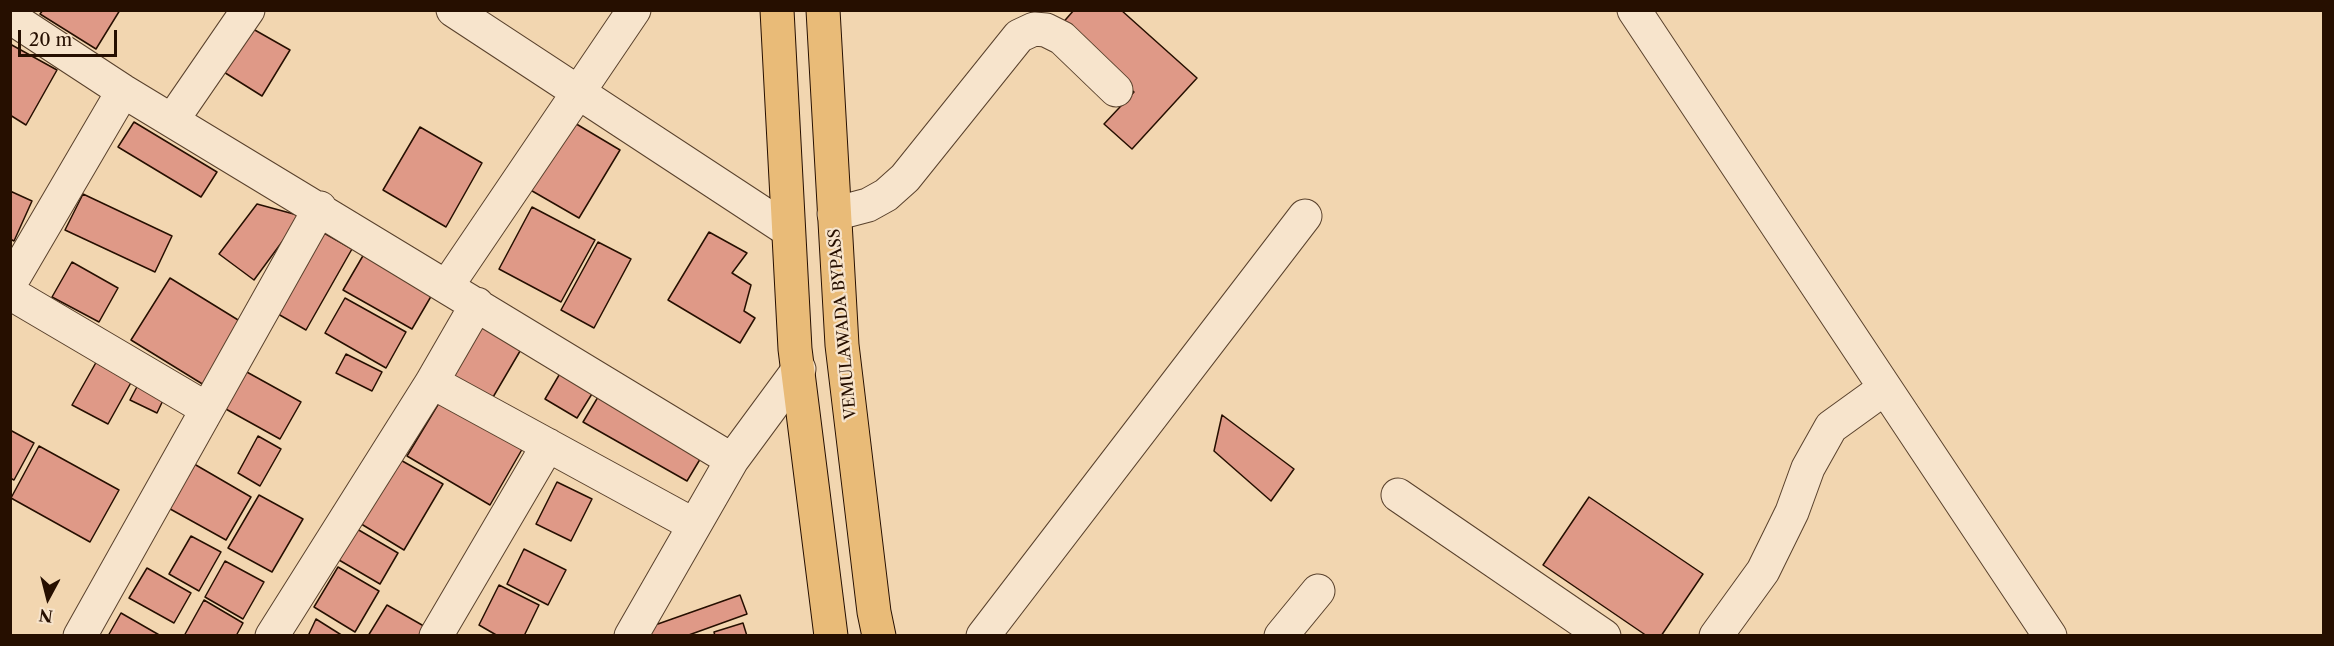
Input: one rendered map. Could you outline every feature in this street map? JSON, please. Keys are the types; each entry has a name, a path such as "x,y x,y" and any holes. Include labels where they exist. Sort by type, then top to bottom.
{"main road":[{"path":"777,10 795,349 827,620 831,636"},
{"name":"VEMULAWADA BYPASS","path":"823,10 842,345 873,612 879,636"}],"street":[{"path":"173,119 248,10"},
{"path":"453,10 788,230"},
{"path":"447,286 634,10"},
{"path":"1634,10 2050,636"},
{"path":"10,17 123,91 320,208 732,460"},
{"path":"834,214 868,205 886,195 905,178 1019,36 1034,29 1046,30 1062,38 1116,90"},
{"path":"10,284 123,91"},
{"path":"80,636 320,208"},
{"path":"983,636 1305,216"},
{"path":"10,293 207,409"},
{"path":"272,636 432,382 477,304"},
{"path":"631,636 732,460 799,369"},
{"path":"432,382 694,525"},
{"path":"1716,636 1763,572 1783,532 1808,468 1831,427 1885,388"},
{"path":"436,636 548,446"},
{"path":"1398,495 1604,636"},
{"path":"1281,636 1318,591"}],"building":[{"path":"43,10 120,10 96,49 40,14"},
{"path":"1074,10 1121,10 1197,78 1132,149 1104,124 1134,92 1060,26"},
{"path":"246,25 290,50 262,96 219,69"},
{"path":"10,44 57,70 26,125 10,115"},
{"path":"568,119 620,150 579,218 527,188"},
{"path":"134,122 217,172 201,197 118,147"},
{"path":"420,127 482,163 446,227 383,190"},
{"path":"10,191 32,201 14,241 10,239"},
{"path":"83,194 172,236 155,272 65,230"},
{"path":"257,204 301,216 254,280 219,254"},
{"path":"532,207 595,240 561,302 499,269"},
{"path":"317,229 352,249 306,330 271,310"},
{"path":"709,232 747,253 732,273 751,285 744,311 755,318 740,343 668,300"},
{"path":"598,242 631,259 594,328 561,310"},
{"path":"364,254 433,293 412,329 343,290"},
{"path":"72,262 118,288 99,322 52,297"},
{"path":"170,278 243,323 204,385 131,340"},
{"path":"345,298 406,332 386,368 325,333"},
{"path":"475,319 523,346 489,404 442,376"},
{"path":"346,354 382,372 372,391 336,373"},
{"path":"98,359 133,379 108,424 72,405"},
{"path":"562,370 595,389 577,418 545,399"},
{"path":"245,371 301,402 280,439 224,408"},
{"path":"140,381 166,394 157,413 130,400"},
{"path":"601,392 705,451 687,481 583,422"},
{"path":"442,398 524,446 490,505 407,456"},
{"path":"1222,415 1294,469 1271,501 1214,451"},
{"path":"10,430 34,443 14,480 10,478"},
{"path":"258,436 281,449 260,486 238,473"},
{"path":"39,446 119,490 90,542 11,498"},
{"path":"397,458 443,484 404,550 358,522"},
{"path":"189,461 251,497 226,540 163,505"},
{"path":"557,482 592,499 571,541 536,524"},
{"path":"259,495 303,519 272,572 228,548"},
{"path":"1589,497 1703,574 1661,636 1647,636 1543,565"},
{"path":"357,529 398,553 380,584 339,560"},
{"path":"191,536 221,552 199,591 169,574"},
{"path":"524,549 566,570 548,605 507,584"},
{"path":"225,561 264,582 243,619 205,597"},
{"path":"338,567 379,591 355,632 314,607"},
{"path":"147,568 191,593 174,623 129,598"},
{"path":"499,585 539,605 524,636 498,636 479,625"},
{"path":"740,595 747,614 686,636 640,636 638,631"},
{"path":"204,600 243,623 236,636 184,636"},
{"path":"387,605 429,629 425,636 368,636"},
{"path":"121,613 161,636 108,636"},
{"path":"316,619 343,636 308,636"},
{"path":"743,623 747,636 715,636 714,632"}]}
